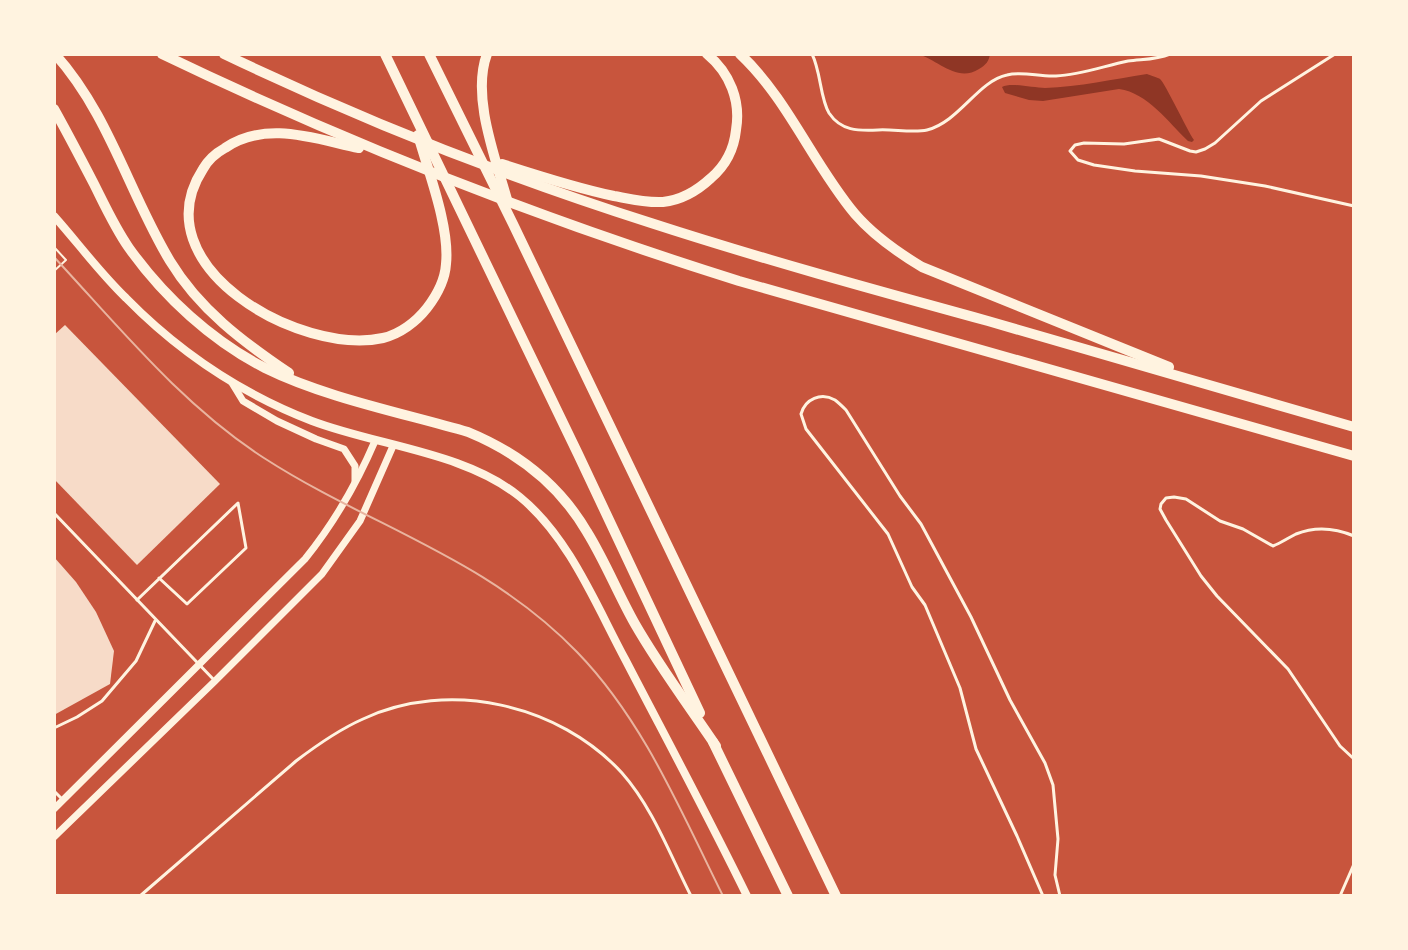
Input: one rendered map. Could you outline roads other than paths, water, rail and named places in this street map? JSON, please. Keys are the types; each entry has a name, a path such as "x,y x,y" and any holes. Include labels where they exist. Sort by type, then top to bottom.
{"highway":[{"path":"55,54 96,111 170,261 185,282 222,324 310,387"},
{"path":"162,54 259,101 384,154 657,255 1354,456"},
{"path":"224,54 420,139 547,183 648,223 1354,427"},
{"path":"385,54 788,896"},
{"path":"429,54 836,896"},
{"path":"487,54 481,79 483,103 513,224"},
{"path":"547,183 637,201 662,202 684,197 702,187 718,172 729,155 738,118 729,81 716,61 707,54"},
{"path":"740,54 775,95 855,214 897,252 922,267 1192,379"},
{"path":"54,109 128,247 170,297 213,335 266,368 310,387 491,441 510,452 561,494 588,533 635,625 716,746"},
{"path":"384,154 291,133 266,133 233,142 205,165 195,182 190,201 189,222 194,244 206,266 249,305 276,321 306,331 334,338 382,338 413,323 442,283 446,244 411,109"}],"main road":[{"path":"54,216 125,297 174,342 231,381 312,421 476,470 518,495 548,525 574,565 747,896"}],"street":[{"path":"231,381 243,401 290,427 344,449 355,466 355,483"},
{"path":"54,809 305,559 329,527 375,441"},
{"path":"54,837 307,590 335,557 365,513 393,446"}],"lane":[{"path":"812,54 828,111 841,126 861,131 927,130 952,116 989,83 1005,75 1076,74 1170,54"},
{"path":"1335,54 1261,101 1205,149 1190,151 1159,139 1124,144 1084,143 1075,145 1070,151 1078,160 1094,165 1265,186 1354,206"},
{"path":"1043,896 976,749 960,688 925,605 912,587 888,534 806,429 801,414 810,400 817,397 834,399 846,410 921,524 1045,763 1053,785 1058,839 1055,875 1060,896"},
{"path":"1354,536 1325,528 1294,535 1273,546 1243,529 1220,521 1186,499 1166,498 1160,509 1201,576 1288,669 1340,746 1354,759"},
{"path":"137,600 159,578 238,503 246,548 187,604 159,578"},
{"path":"54,513 215,681"},
{"path":"54,728 102,701 136,661 156,619"},
{"path":"140,896 296,761 329,737 365,718 391,709 417,703 470,701 527,711 556,723 605,756 639,795 691,896"},
{"path":"54,791 63,800"},
{"path":"1340,896 1354,864"}],"tram line":[{"path":"54,257 153,364 234,437 304,482 466,567 542,619 577,652 601,679 642,737 723,896"}]}
